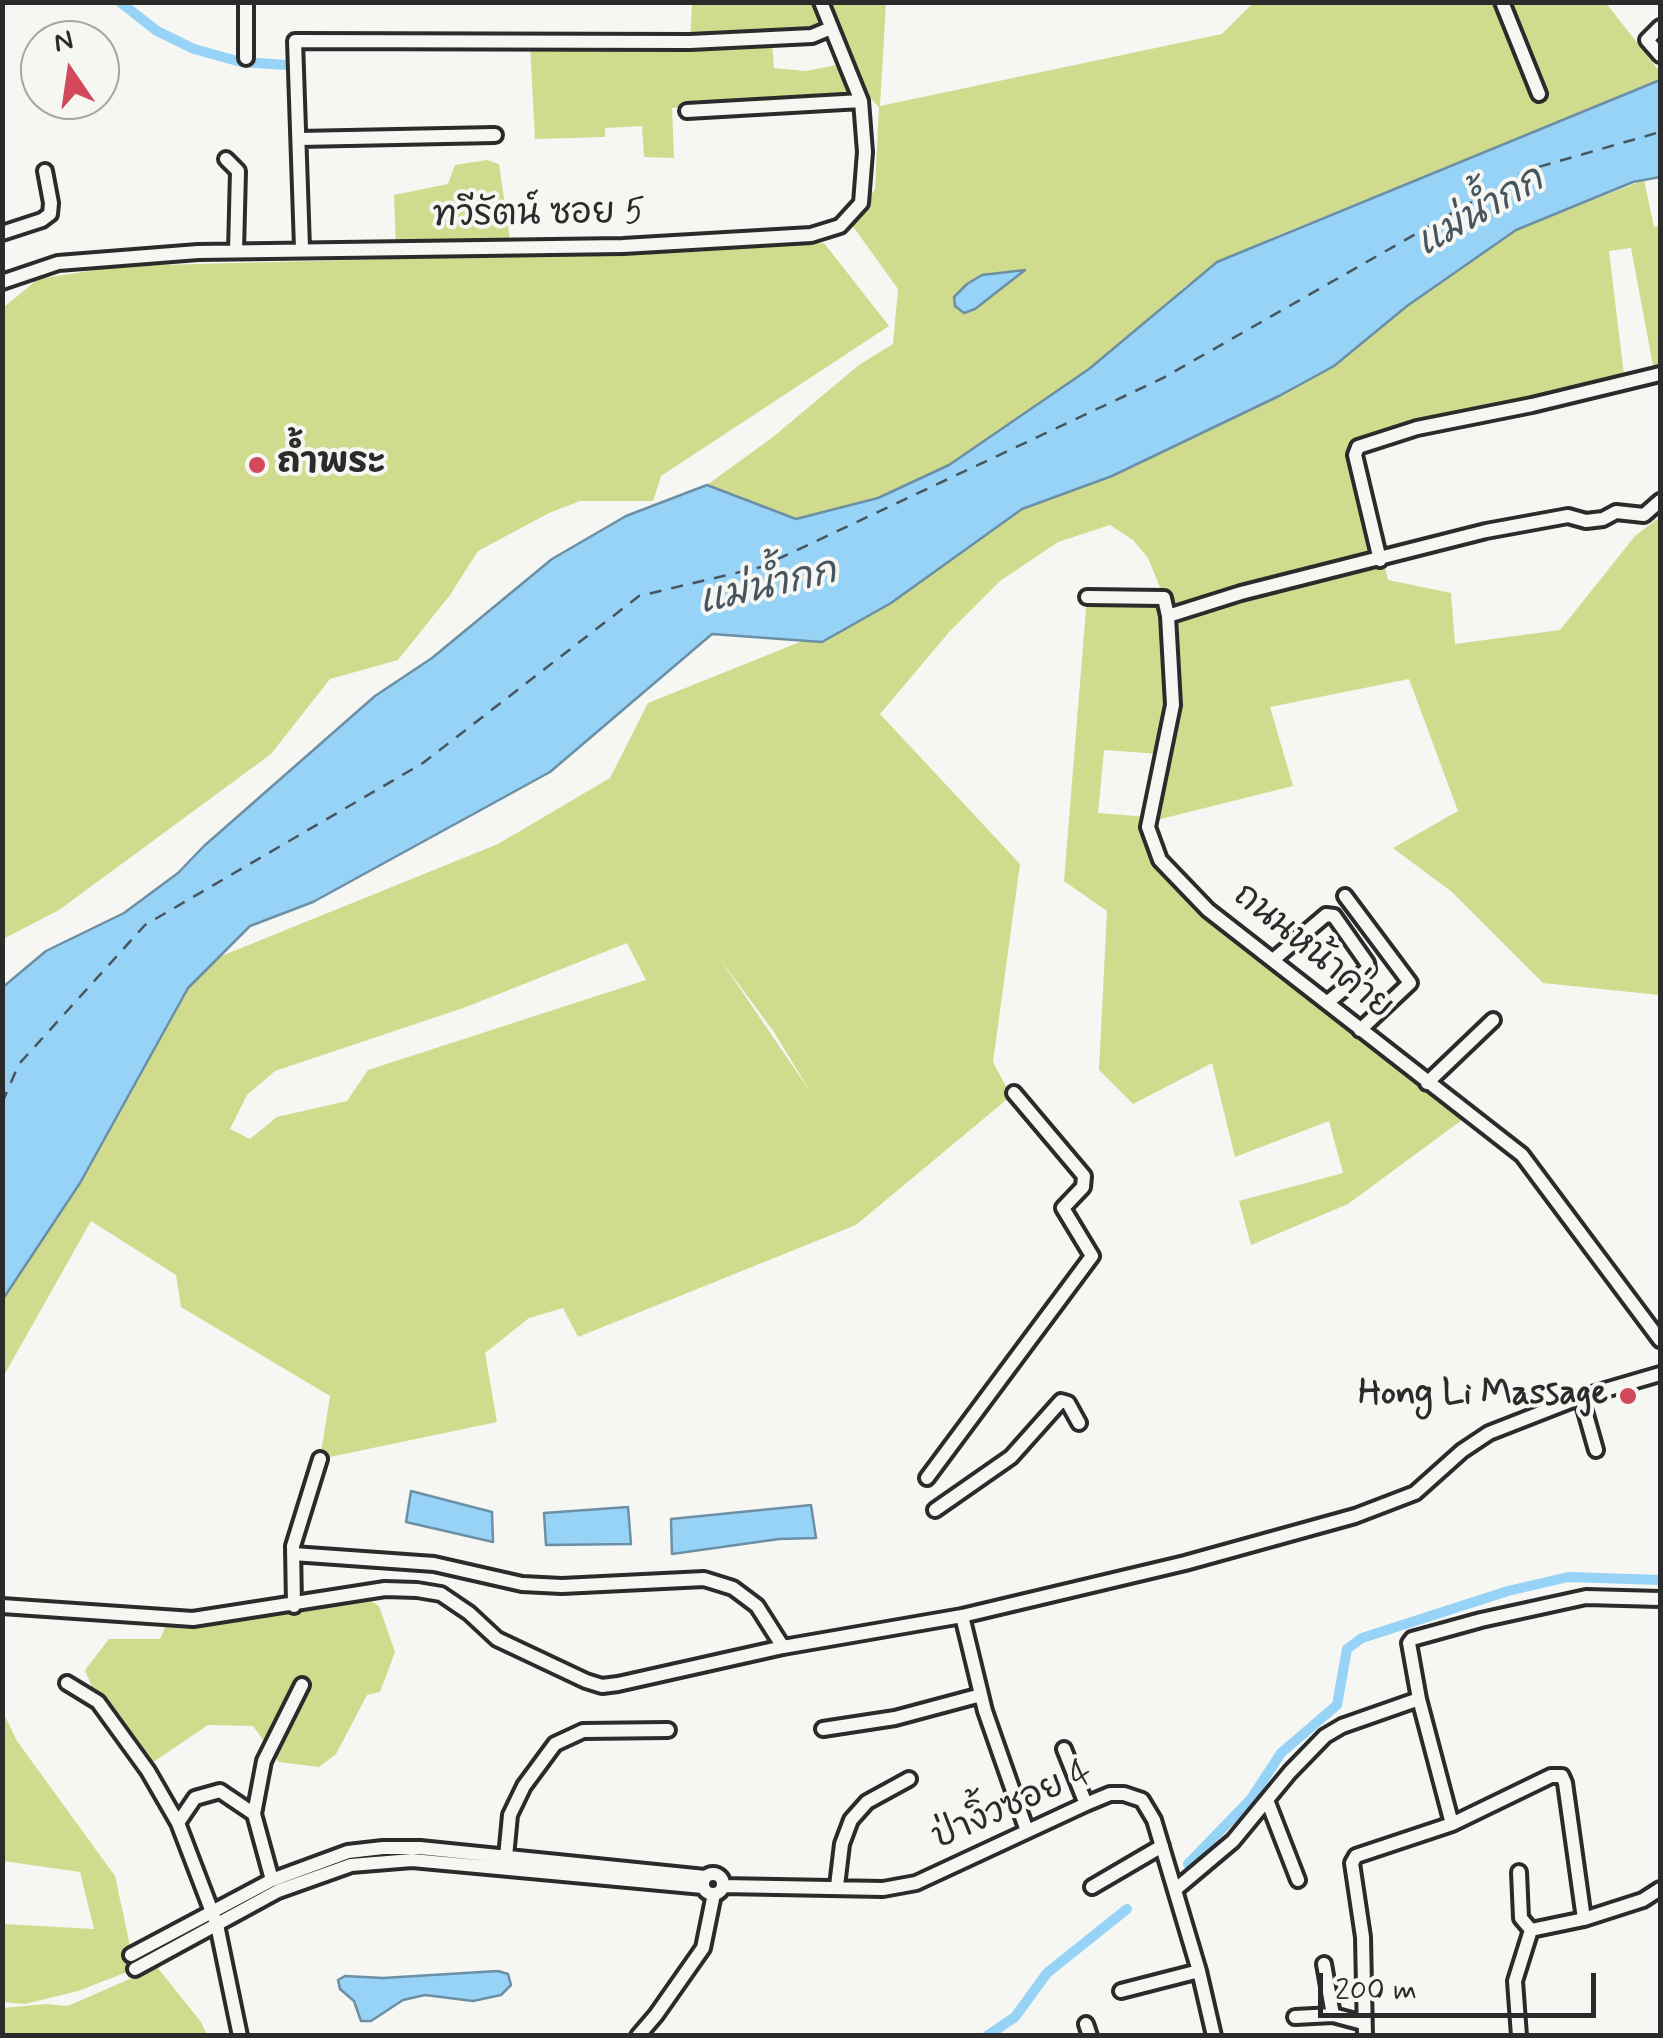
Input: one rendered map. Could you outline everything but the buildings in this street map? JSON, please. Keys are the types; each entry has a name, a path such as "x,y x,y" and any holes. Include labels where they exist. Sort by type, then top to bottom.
{"street":[{"path":"246,2 246,58"},
{"name":"ทวีรัตน์ ซอย 5","path":"4,279 58,263 236,250 623,246 812,234 840,226 861,203 865,152 861,101 820,2"},
{"path":"1502,2 1539,94"},
{"path":"1660,27 1646,40 1660,55"},
{"path":"302,248 295,41 690,42 812,36 831,28"},
{"path":"688,111 861,101"},
{"path":"300,139 495,135"},
{"path":"226,159 238,172 236,250"},
{"path":"2,233 50,214 46,170"},
{"path":"1380,560 1355,455 1358,447 1417,428 1532,406 1660,374"},
{"path":"1087,597 1164,598 1168,616 1486,531 1568,516 1586,522 1604,520 1616,512 1644,515 1660,501"},
{"name":"ถนนหน้าค่าย","path":"1168,616 1173,705 1148,827 1160,860 1208,910 1522,1154 1660,1340"},
{"path":"1344,896 1410,983 1360,1030"},
{"path":"1273,960 1326,915 1334,916 1368,968 1328,1002"},
{"path":"1427,1083 1493,1020"},
{"path":"927,1478 1092,1256 1063,1208 1083,1187 1084,1176 1014,1093"},
{"path":"2,1606 193,1619 385,1590 440,1594 469,1613 497,1639 602,1686 783,1647 962,1616 1185,1563 1355,1516 1416,1493 1462,1451 1489,1433 1580,1397 1660,1374"},
{"path":"1580,1397 1596,1450"},
{"path":"935,1510 1010,1458 1061,1401 1068,1402 1079,1423"},
{"path":"294,1606 292,1554 320,1459"},
{"path":"292,1554 434,1564 522,1584 562,1586 704,1579 733,1588 757,1606 783,1647"},
{"path":"1452,1824 1408,1650 1412,1639 1586,1597 1660,1599"},
{"path":"962,1616 980,1695 1028,1831"},
{"path":"67,1682 98,1702 148,1771 178,1823 215,1919 240,2036"},
{"path":"272,1880 254,1814 264,1761 302,1685"},
{"path":"824,1730 895,1718 980,1695"},
{"path":"1176,1888 1234,1841 1325,1736 1342,1726 1419,1700"},
{"path":"506,1858 510,1816 524,1786 555,1744 582,1731 668,1730"},
{"path":"1064,1749 1086,1804"},
{"path":"1295,2017 1333,2015 1364,2029 1363,1937 1352,1863 1356,1856 1452,1824 1551,1776 1562,1776 1584,1919"},
{"path":"837,1886 842,1844 851,1820 867,1802 909,1779"},
{"path":"178,1823 195,1798 220,1791 254,1814"},
{"name":"ป่างิ้วซอย 4","path":"711,1886 883,1889 916,1883 1086,1804 1110,1794 1124,1794 1142,1800 1154,1820 1214,2036"},
{"path":"1267,1800 1298,1880"},
{"path":"1092,1888 1162,1846"},
{"path":"136,1969 272,1880 348,1852 420,1848 711,1886"},
{"path":"131,1955 278,1891 350,1865 412,1860 711,1886"},
{"path":"1518,1872 1521,1918 1531,1930"},
{"path":"638,2036 702,1948 711,1886"},
{"path":"1531,1930 1584,1919 1660,1890"},
{"path":"1518,2036 1515,1981 1531,1930"},
{"path":"1324,1964 1333,2015"},
{"path":"1121,1991 1199,1971"}],"green space":[{"path":"1254,2 1606,3 1660,72 1660,80 1271,238 1185,286 1089,369 949,465 878,498 796,519 707,485 773,437 859,365 893,344 898,289 852,225 875,189 879,107 861,89 828,3 886,3 880,106 1222,34"},
{"path":"692,3 820,3 831,28 772,42 774,68 806,71 841,64 852,96 672,108 674,158 644,157 642,126 605,128 605,137 535,139 530,44 690,42"},
{"path":"487,160 499,164 511,247 396,248 394,195 448,184 455,165"},
{"path":"1644,180 1654,227 1660,226 1660,374 1655,376 1631,248 1609,251 1625,384 1353,445 1388,580 1451,593 1455,644 1560,630 1635,536 1660,517 1660,995 1543,983 1452,892 1393,848 1458,811 1409,679 1270,707 1293,786 1149,822 1160,860 1181,882 1470,1114 1348,1204 1251,1245 1239,1201 1343,1173 1329,1121 1235,1157 1212,1063 1133,1104 1099,1070 1107,911 1064,881 1087,597 1164,597 1148,558 1133,540 1110,525 1058,542 1000,581 950,631 880,714 1020,864 993,1062 1011,1096 856,1225 578,1337 563,1308 529,1318 485,1353 497,1422 320,1459 330,1396 181,1307 176,1275 91,1221 3,1377 3,1299 80,1183 188,988 219,957 498,844 610,778 648,703 805,640 822,642 891,603 1022,509 1112,476 1334,366 1407,306 1516,230","holes":["1104,750 1160,754 1149,817 1098,813","627,943 646,980 368,1070 347,1101 277,1117 250,1139 230,1129 247,1095 275,1071 466,1007","720,959 774,1032 808,1088"]},
{"path":"824,243 889,326 661,476 653,501 580,501 478,551 450,595 398,660 330,679 271,754 59,910 3,939 3,308 38,279 121,266"},
{"path":"359,1594 379,1606 395,1652 380,1692 367,1695 336,1754 319,1767 279,1762 253,1726 208,1725 146,1767 98,1702 85,1670 109,1639 160,1639 169,1618"},
{"path":"2,1710 17,1741 115,1876 135,1969 78,1991 25,2004 3,2002 3,1924 94,1929 80,1872 3,1861"},
{"path":"157,1967 207,2035 3,2035 3,2008 68,2006"}],"water":[{"name":"แม่น้ำกก","path":"1660,80 1660,177 1633,182 1516,230 1407,306 1334,366 1112,476 1022,509 891,603 822,642 712,634 550,772 313,902 250,926 188,988 80,1183 3,1299 3,987 46,951 124,913 178,873 375,696 432,658 552,559 626,516 707,485 796,519 878,498 949,465 1089,369 1217,262"},
{"path":"1025,270 975,309 964,313 955,306 954,297 982,275"},
{"path":"411,1491 492,1512 493,1542 406,1522"},
{"path":"811,1505 816,1538 779,1539 672,1554 671,1519"},
{"path":"628,1507 631,1544 546,1545 544,1513"},
{"path":"498,1971 508,1974 511,1985 501,1995 473,2001 425,1995 403,2000 371,2021 361,2021 354,2001 340,1989 338,1980 345,1976 383,1978"}],"waterway":[{"path":"120,2 157,31 194,49 241,62 287,65"},
{"path":"1188,1864 1251,1799 1281,1753 1337,1705 1347,1649 1362,1638 1508,1591 1568,1577 1660,1580"},
{"path":"987,2036 1015,2017 1047,1973 1127,1909"}],"ferry route":[{"path":"2,1103 19,1064 145,925 423,763 639,596 761,567 1163,378 1528,170 1660,132"}],"place":[{"name":"ถ้ำพระ","path":"257,465"},
{"name":"Hong Li Massage","path":"1628,1396"}]}
